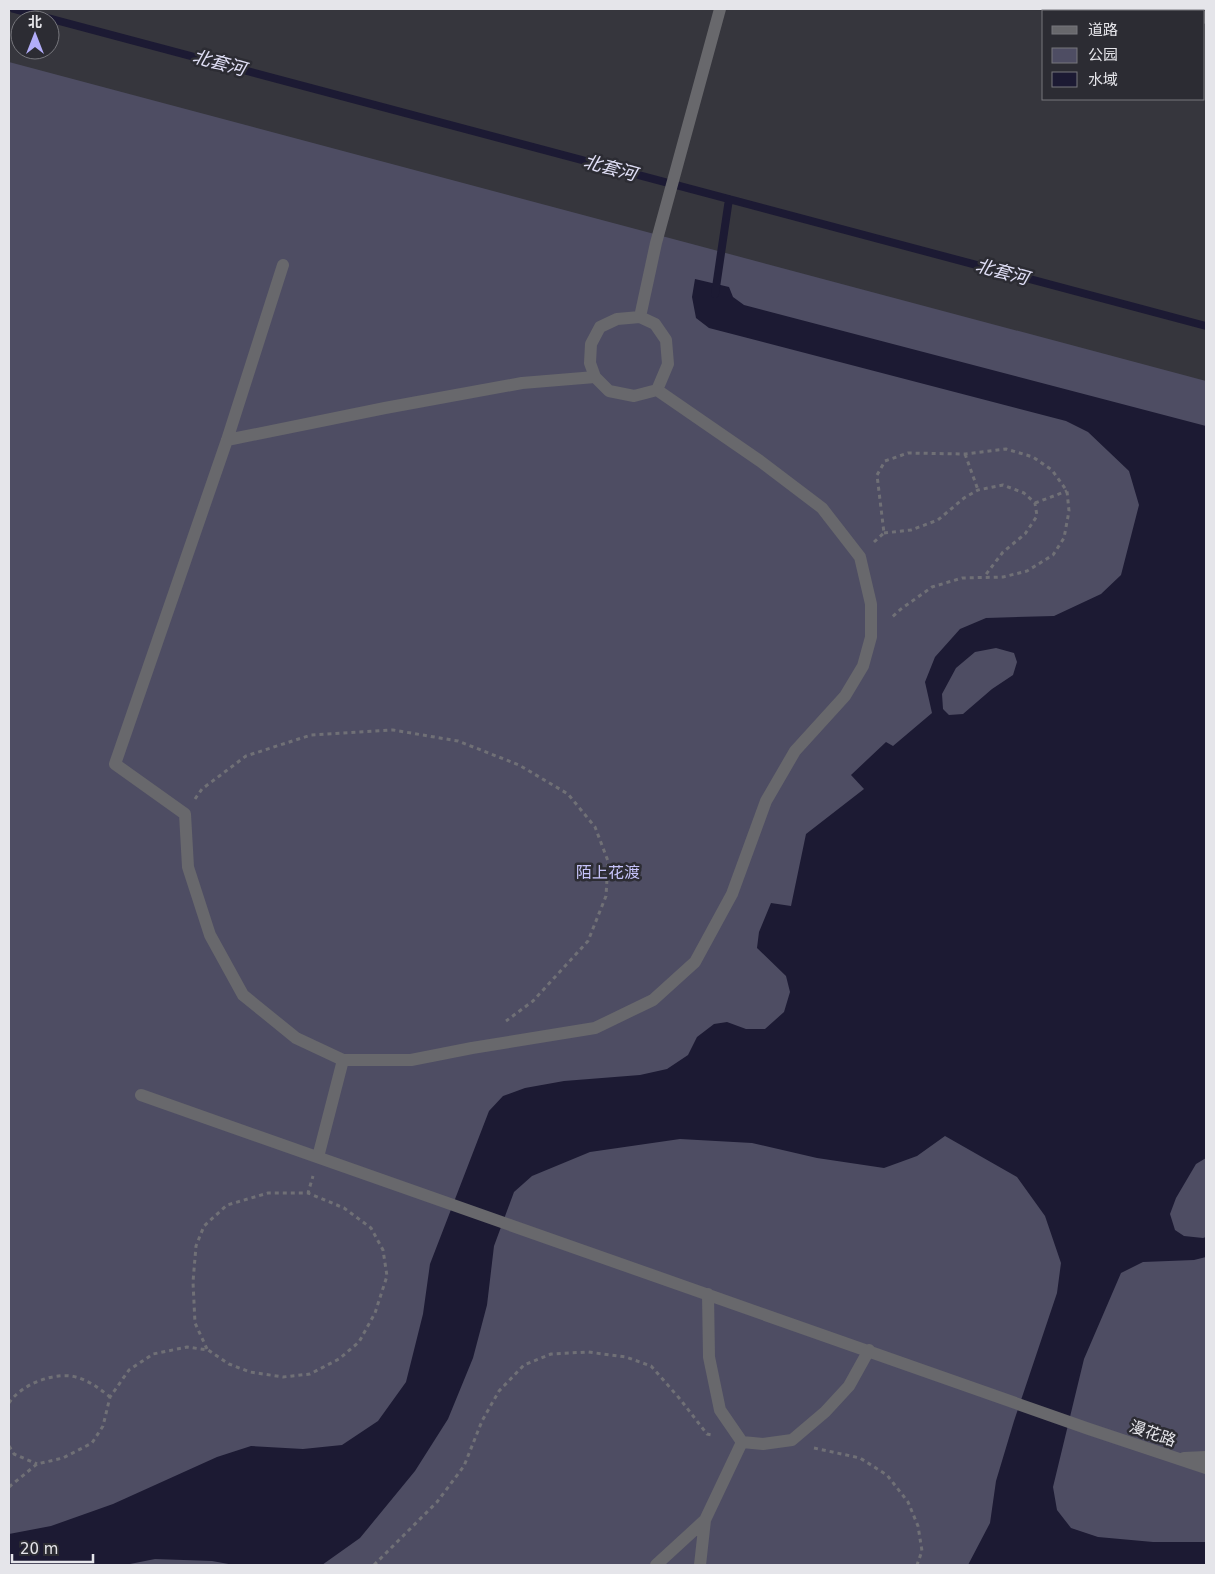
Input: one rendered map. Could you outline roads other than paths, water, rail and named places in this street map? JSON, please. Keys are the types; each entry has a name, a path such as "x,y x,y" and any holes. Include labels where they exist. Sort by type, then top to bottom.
{"street":[{"path":"640,317 656,243 720,9"},
{"path":"283,265 227,440 115,764 185,814 188,867 210,936 243,995 296,1038 343,1060 411,1060 595,1028 653,1000 695,962 732,894 766,801 795,750 845,696 862,666 871,637 870,604 860,558 822,508 760,461 657,390 634,396 609,391 596,378 590,363 591,344 600,327 616,318 640,317 655,324 666,340 668,364 657,390"},
{"path":"227,440 522,383 596,378"},
{"path":"318,1157 343,1060"},
{"name":"漫花路","path":"141,1095 1089,1429 1206,1468"},
{"path":"708,1294 709,1357 720,1410 742,1442"},
{"path":"742,1442 763,1444 792,1440 825,1412 850,1386 869,1350"},
{"path":"700,1565 705,1520 742,1442"},
{"path":"1174,1458 1206,1457"},
{"path":"656,1565 705,1520"}],"water":[{"path":"695,279 729,287 733,297 744,305 1206,426 1206,1158 1196,1164 1176,1198 1170,1214 1175,1230 1184,1236 1206,1237 1206,1257 1194,1260 1143,1262 1121,1273 1084,1359 1053,1487 1057,1510 1071,1528 1098,1537 1153,1542 1206,1542 1206,1565 968,1565 990,1523 996,1481 1057,1293 1061,1263 1045,1216 1017,1177 945,1136 917,1156 884,1168 817,1158 752,1143 680,1139 590,1152 532,1176 514,1192 494,1246 487,1305 473,1358 448,1419 415,1471 360,1538 322,1565 234,1565 212,1561 155,1559 125,1565 9,1565 9,1534 51,1526 113,1504 217,1457 251,1446 303,1449 342,1445 378,1421 406,1382 423,1314 430,1264 489,1111 503,1096 525,1088 564,1081 640,1075 667,1069 688,1055 697,1037 714,1024 727,1022 746,1029 765,1029 784,1012 790,992 786,976 757,948 759,932 771,903 791,906 806,834 864,789 851,775 886,742 893,746 932,713 925,682 935,657 960,629 986,618 1054,616 1101,594 1121,575 1139,505 1129,471 1088,432 1066,421 709,328 696,318 692,297","holes":["996,648 1014,653 1017,662 1013,675 992,689 963,714 949,715 943,709 942,694 956,668 975,652"]}],"waterway":[{"name":"北套河","path":"14,9 1206,326"},
{"path":"715,294 729,199"}],"park label":[{"name":"陌上花渡","path":"608,872"}]}
